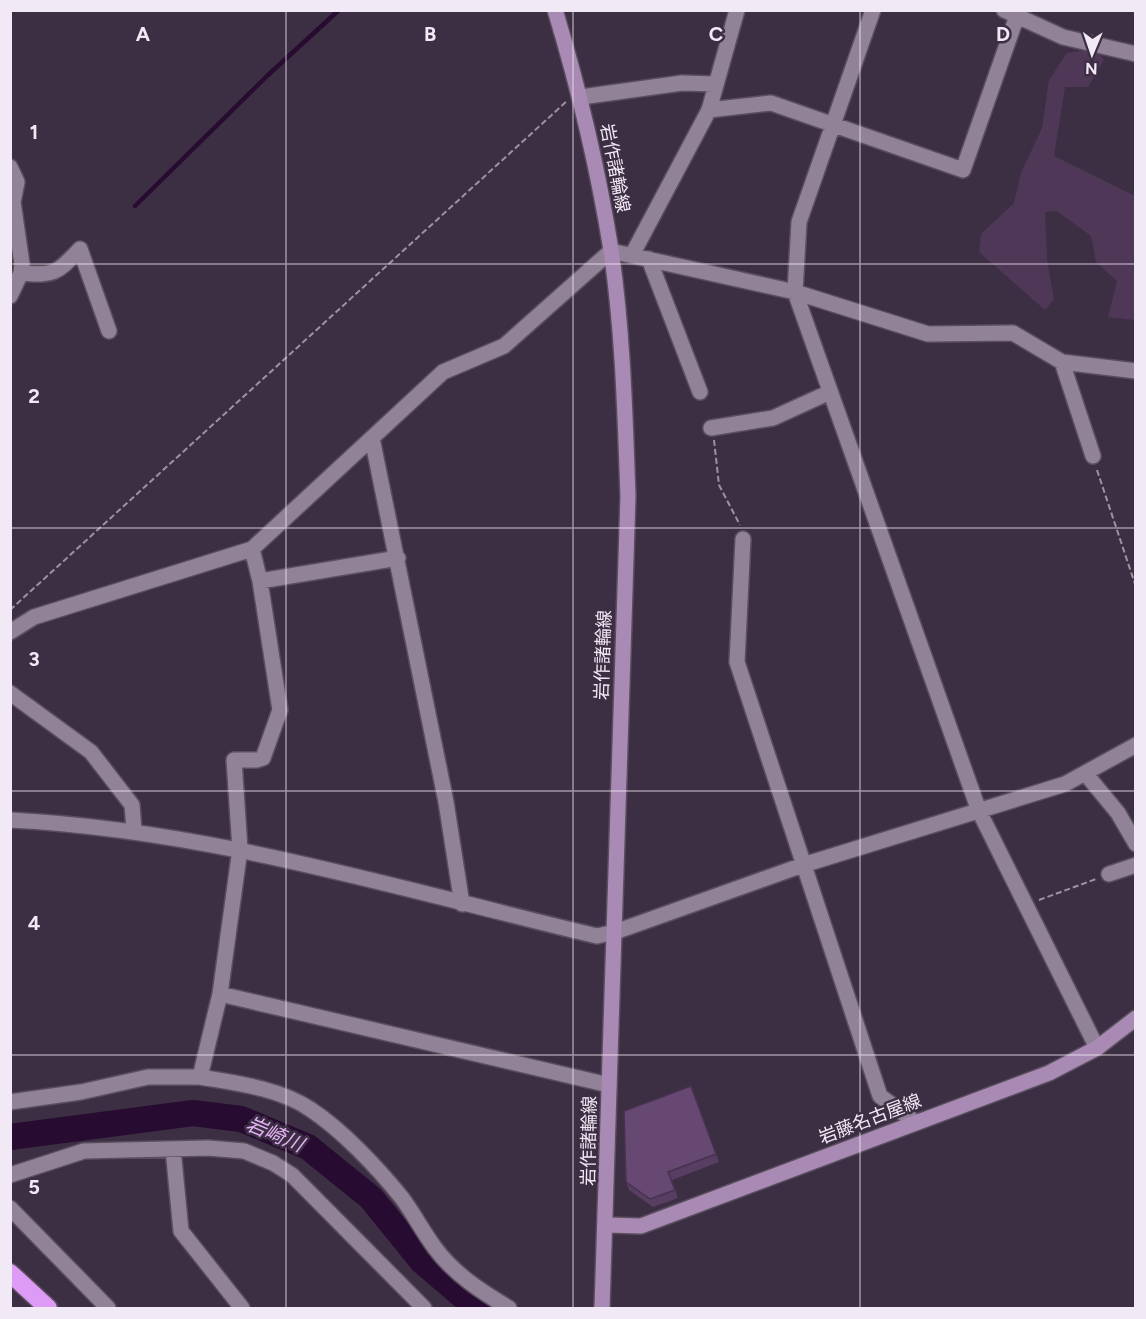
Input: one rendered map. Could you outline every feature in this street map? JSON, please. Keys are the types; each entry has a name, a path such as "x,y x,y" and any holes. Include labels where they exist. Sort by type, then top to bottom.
{"highway":[{"path":"10,1273 46,1308"}],"main road":[{"name":"岩作諸輪線","path":"555,10 581,97 611,251 623,366 628,496 609,1085 607,1225 602,1308"},
{"name":"岩藤名古屋線","path":"607,1225 640,1226 1049,1073 1097,1048 1136,1018"}],"street":[{"path":"873,10 799,222 795,292 979,811 1097,1048"},
{"path":"632,255 709,110 734,13"},
{"path":"709,110 771,103 963,170 1011,13 1063,37 1136,54"},
{"path":"581,97 682,83 716,84"},
{"path":"10,166 14,182 13,201 22,264 21,273 10,296"},
{"path":"21,273 46,275 61,268 80,249 109,331"},
{"path":"10,632 34,617 252,549 442,372 504,346 611,251 795,292 928,334 1013,333 1062,362 1136,371"},
{"path":"649,259 700,392"},
{"path":"1062,362 1093,456"},
{"path":"711,428 773,418 830,392"},
{"path":"372,438 446,802 462,904"},
{"path":"743,539 737,662 880,1096 915,1122"},
{"path":"200,1077 220,994 240,849 234,760 263,758 280,710 260,581 252,549"},
{"path":"260,581 398,558"},
{"path":"10,693 91,752 132,805 134,830"},
{"path":"10,820 134,830 240,849 597,936 615,932 803,865 1065,784 1136,745"},
{"path":"1085,773 1118,813 1136,844"},
{"path":"1109,874 1136,865"},
{"path":"220,994 609,1085"},
{"path":"10,1102 81,1092 148,1077 200,1077 260,1090 309,1108 363,1155 386,1179 435,1248 457,1271 478,1289 509,1308"},
{"path":"10,1175 84,1152 208,1148 244,1151 282,1169 326,1207 424,1308"},
{"path":"173,1149 182,1231 242,1308"},
{"path":"10,1208 108,1308"}],"path":[{"path":"10,610 559,107 572,99 581,97"},
{"path":"711,428 717,454 719,484 741,526 743,539"},
{"path":"1093,456 1136,587"},
{"path":"1027,905 1109,874"}],"shaded area":[{"path":"1087,50 1100,55 1104,60 1088,87 1065,87 1054,156 1135,196 1135,320 1108,317 1117,281 1096,262 1091,236 1057,211 1045,212 1047,260 1054,299 1045,310 979,252 981,234 1014,203 1021,173 1042,128 1049,80 1067,53"}],"building":[{"path":"691,1086 716,1154 668,1172 675,1190 650,1199 626,1182 624,1111"}],"waterway":[{"path":"135,206 267,76 339,10"},
{"name":"岩崎川","path":"10,1137 193,1113 241,1119 308,1147 371,1198 422,1261 477,1308"}]}
